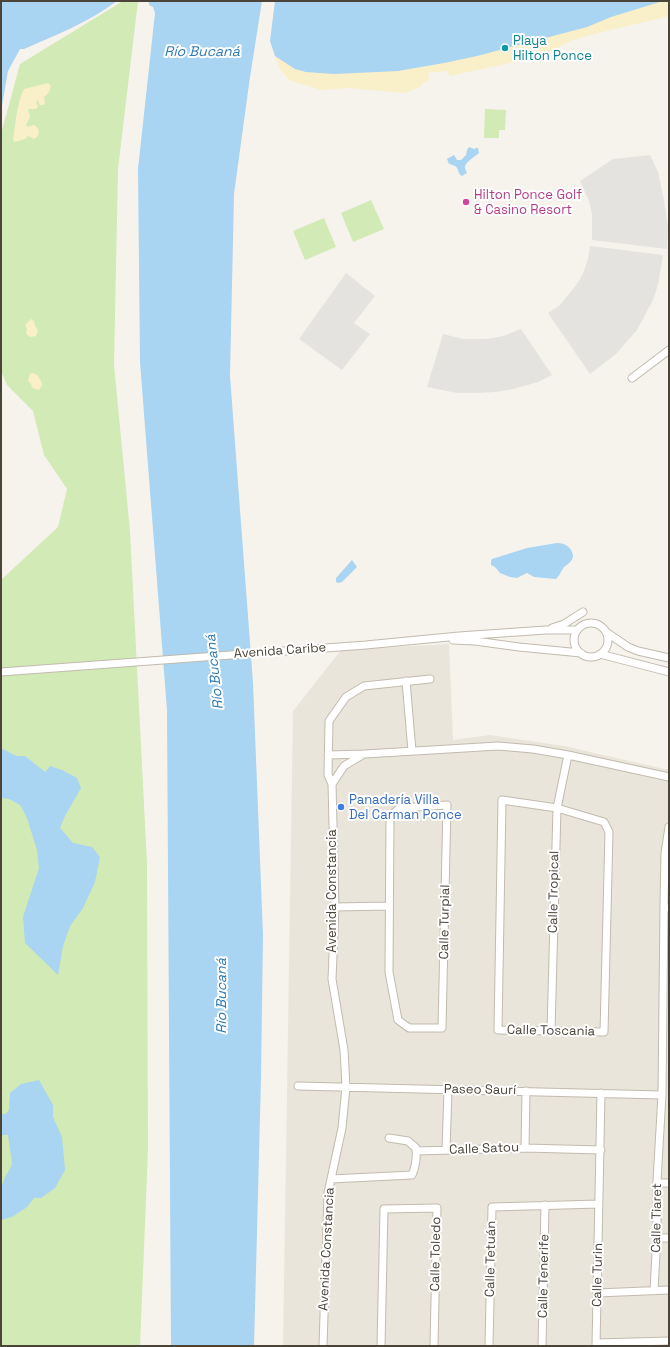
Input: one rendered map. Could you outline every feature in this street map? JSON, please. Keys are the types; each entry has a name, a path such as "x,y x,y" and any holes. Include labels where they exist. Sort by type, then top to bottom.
{"street":[{"path":"632,378 669,350"},
{"path":"546,630 564,624 583,612"},
{"path":"669,658 638,651 628,647 606,632 601,626 591,623 586,624 577,630 574,640 581,653 590,656 600,654 669,672"},
{"name":"Avenida Caribe","path":"1,672 459,636 546,630 577,630"},
{"path":"600,654 604,651 608,642 606,632"},
{"name":"Avenida Caribe","path":"438,638 581,653"},
{"name":"Avenida Constancia","path":"323,1346 327,1201 342,1128 346,1087 344,1050 332,979 335,907 332,784 328,775 329,721 346,697 364,686 430,679"},
{"path":"406,681 412,751"},
{"path":"328,755 498,746 533,749 568,755 669,777"},
{"path":"332,784 344,766 365,754"},
{"name":"Calle Tropical","path":"551,1031 557,808 568,755"},
{"name":"Calle Toscania","path":"502,800 557,808 604,822 609,832 604,1032 498,1030 502,800"},
{"name":"Calle Turpial","path":"447,805 442,1028 409,1028 398,1020 389,972 389,906 390,816 400,808 447,805"},
{"name":"Calle Tiaret","path":"654,1291 662,1095 667,908 665,853 669,827"},
{"path":"335,907 389,906"},
{"name":"Paseo Saurí","path":"298,1086 662,1095"},
{"path":"446,1150 448,1090"},
{"path":"525,1148 526,1091"},
{"name":"Calle Turin","path":"596,1344 602,1093"},
{"path":"331,1179 412,1176 416,1167 416,1148 408,1141 389,1138"},
{"name":"Calle Satou","path":"416,1151 525,1148 601,1150"},
{"path":"658,1183 669,1183"},
{"name":"Calle Tetuán","path":"489,1346 492,1206 599,1204"},
{"name":"Calle Tenerife","path":"542,1346 545,1206"},
{"name":"Calle Toledo","path":"381,1346 384,1209 437,1208 434,1346"},
{"path":"657,1238 669,1238"},
{"path":"598,1293 669,1290"},
{"path":"596,1344 669,1341"}],"shaded area":[{"path":"650,155 658,172 664,200 668,228 667,249 592,240 592,214 589,201 580,181 613,159"},
{"path":"590,246 663,255 658,285 653,300 637,330 616,354 590,374 548,313 560,305 577,284 583,274 588,259"},
{"path":"346,273 375,296 354,323 370,334 342,370 299,339"},
{"path":"521,329 552,375 538,382 496,392 457,393 427,387 443,334 463,339 487,339 503,336"},
{"path":"449,644 453,740 490,735 564,746 669,770 669,1346 283,1346 293,711 341,650"}],"green space":[{"path":"123,1 138,1 118,169 114,365 130,531 147,863 148,1150 140,1346 1,1346 1,580 58,527 67,489 44,455 33,411 7,385 1,371 1,134 20,64"},
{"path":"485,109 506,110 505,130 499,130 499,138 484,138"},
{"path":"371,200 384,229 353,242 341,213"},
{"path":"324,218 336,247 305,260 293,231"}],"sand":[{"name":"Playa Hilton Ponce","path":"622,1 669,1 669,16 570,41 544,55 534,58 449,76 448,71 428,73 429,80 423,83 419,88 404,93 350,88 321,90 289,80 279,68 274,52 321,57"},
{"path":"48,83 51,86 49,93 44,97 45,103 40,105 38,100 36,102 38,107 36,109 28,109 30,117 26,125 28,127 33,125 36,126 39,131 38,136 34,139 28,136 25,139 15,142 13,140 19,101 24,89"},
{"path":"31,319 34,321 38,330 36,336 30,337 26,334 27,329 25,325"},
{"path":"33,373 38,376 41,382 42,386 39,390 32,388 28,381 30,374"}],"water":[{"path":"1,1 117,1 106,9 72,28 24,49 20,49 8,71 1,111"},
{"name":"Río Bucaná","path":"149,1 262,1 234,194 230,376 253,683 263,935 254,1346 171,1346 167,710 140,362 138,169 155,13 153,7 149,5"},
{"path":"275,1 663,1 611,17 587,27 477,56 398,71 334,74 306,72 295,69 275,56 270,41"},
{"path":"469,147 474,149 478,148 479,153 465,165 467,173 462,176 456,166 449,164 447,159 454,155 457,160 461,160 466,155"},
{"path":"557,543 568,546 573,556 571,561 564,567 556,579 534,577 527,573 517,578 510,577 500,573 491,565 492,559 527,548"},
{"path":"352,560 357,567 342,582 336,582 336,578"},
{"path":"1,748 16,756 25,756 45,772 50,766 62,770 77,778 81,788 60,828 73,843 92,847 100,857 95,882 83,908 70,926 63,946 58,975 25,943 23,917 39,868 37,850 27,818 20,805 9,799 1,798"},
{"path":"39,1080 53,1105 53,1117 62,1137 65,1170 55,1188 41,1198 34,1198 27,1207 12,1217 1,1220 1,1188 12,1163 8,1135 1,1135 1,1114 6,1114 9,1110 10,1093 21,1084"}],"place":[{"name":"Playa Hilton Ponce","path":"505,48"},
{"name":"Hilton Ponce Golf & Casino Resort","path":"466,202"},
{"name":"Panadería Villa Del Carman Ponce","path":"341,807"}]}
